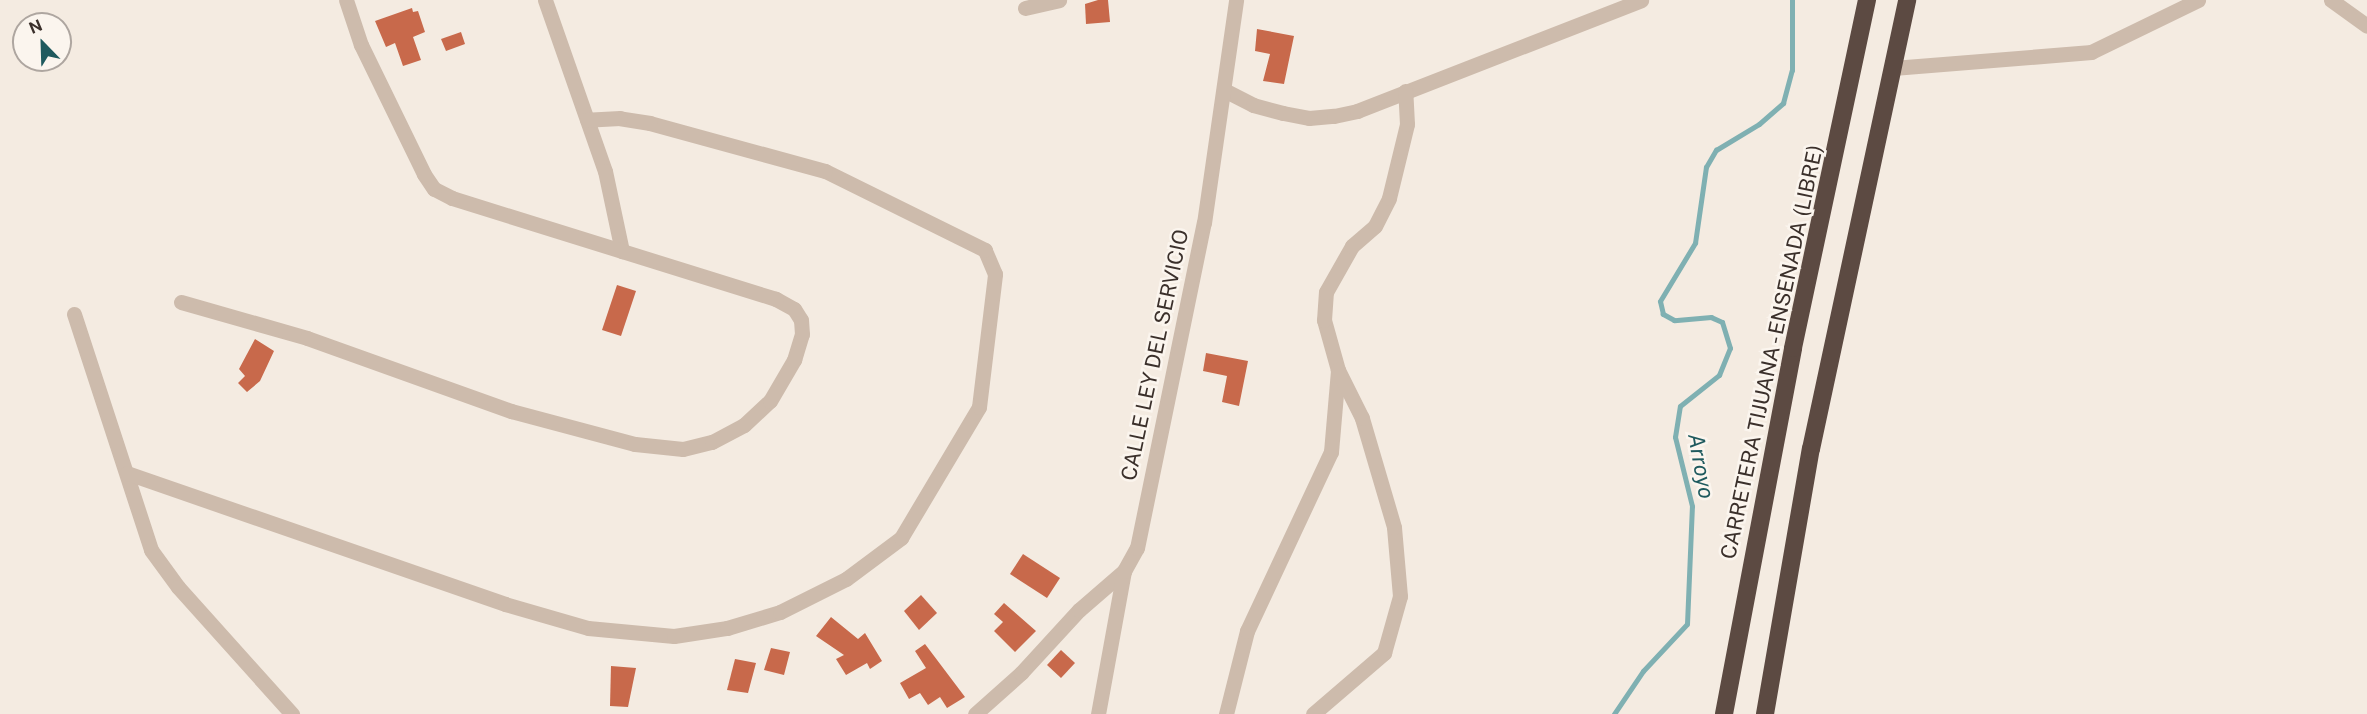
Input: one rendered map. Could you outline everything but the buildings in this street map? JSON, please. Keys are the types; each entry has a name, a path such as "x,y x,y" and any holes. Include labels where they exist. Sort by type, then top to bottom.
{"highway":[{"name":"CARRETERA TIJUANA - ENSENADA (LIBRE)","path":"1724,714 1793,348 1868,0"},
{"path":"1765,714 1811,449 1907,0"}],"street":[{"path":"181,303 307,338 408,377 511,411 635,444 683,449 712,442 744,425 770,401 794,360 802,334 801,321 794,309 776,299 452,198 434,189 424,174 361,45 346,0"},
{"path":"545,0 616,208 622,251"},
{"path":"1025,8 1059,0"},
{"name":"CALLE LEY DEL SERVICIO","path":"1098,714 1124,571 1137,548 1204,223 1236,0"},
{"path":"1224,90 1253,105 1309,118 1357,111 1641,0"},
{"path":"1893,68 2091,52 2198,0"},
{"path":"2331,0 2367,26"},
{"path":"1313,714 1384,653 1394,628 1400,596 1394,527 1362,418 1338,370 1324,320 1326,292 1353,246 1375,226 1389,198 1407,124 1405,92"},
{"path":"127,473 505,604 588,628 674,636 728,628 780,612 846,579 901,538 979,407 995,274 985,250 825,171 650,123 620,118 587,120"},
{"path":"74,314 127,473 138,520 151,550 178,587 292,714"},
{"path":"1226,714 1247,631 1331,452 1338,370"},
{"path":"975,714 1021,674 1078,610 1124,571"}],"waterway":[{"name":"Arroyo","path":"1614,714 1643,671 1687,624 1692,506 1675,437 1680,406 1719,375 1730,348 1722,322 1711,317 1674,320 1663,314 1660,301 1695,243 1706,167 1716,150 1759,124 1783,103 1792,70 1792,0"}]}
